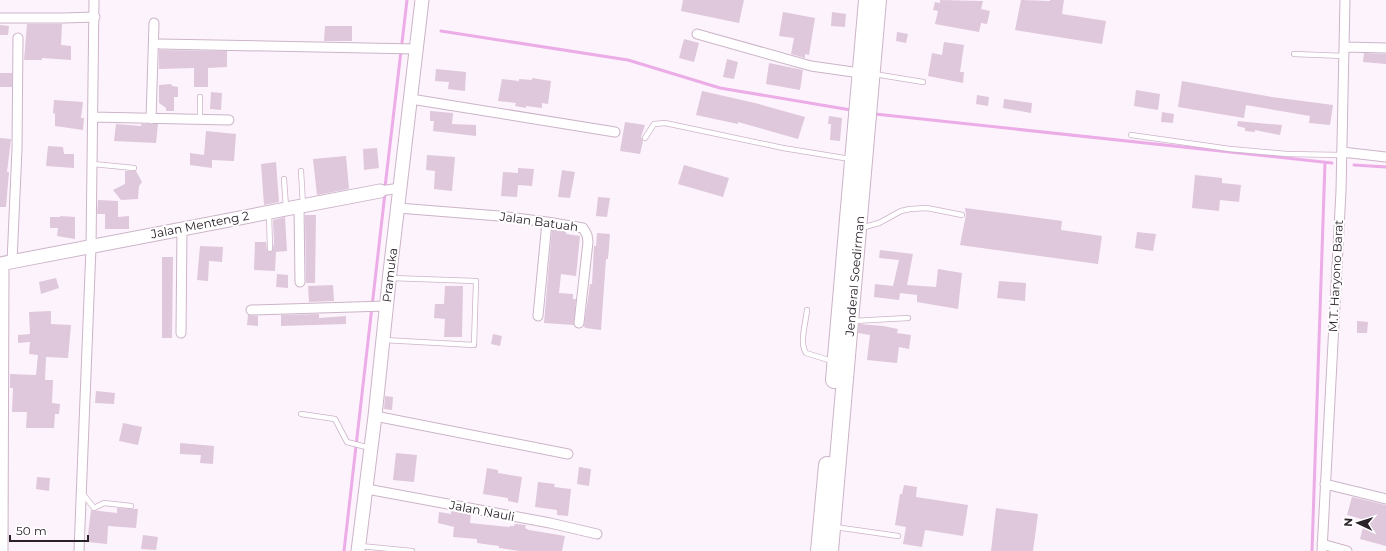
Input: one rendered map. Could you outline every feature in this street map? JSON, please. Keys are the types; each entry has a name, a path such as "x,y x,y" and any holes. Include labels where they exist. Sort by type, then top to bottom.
{"highway":[{"name":"Jenderal Soedirman","path":"819,551 836,362 850,269 859,229 866,74 867,0"},
{"name":"Jenderal Soedirman","path":"830,551 851,321 850,269 853,160 878,0"}],"street":[{"path":"79,551 91,247 95,17 94,0"},
{"name":"Pramuka","path":"358,548 372,448 383,340 382,306 389,278 398,208 391,189 411,99 410,49 422,0"},
{"name":"M.T. Haryono Barat","path":"1322,548 1342,154 1345,0"},
{"path":"0,18 95,17"},
{"path":"151,118 154,23"},
{"path":"697,34 811,66 866,74"},
{"path":"3,551 2,452 5,263 17,149 18,38"},
{"path":"160,44 410,49"},
{"path":"1344,52 1386,48"},
{"path":"411,99 615,132"},
{"path":"93,117 229,120"},
{"path":"1342,154 1386,157"},
{"name":"Jalan Menteng 2","path":"5,263 301,205 391,189"},
{"path":"300,282 301,205"},
{"name":"Jalan Batuah","path":"398,208 547,222 584,228 587,235 579,323"},
{"path":"538,316 547,222"},
{"path":"180,333 182,229"},
{"path":"251,310 382,306"},
{"path":"375,416 568,454"},
{"path":"1325,484 1386,499"},
{"name":"Jalan Nauli","path":"367,489 550,523 596,534"},
{"path":"1322,548 1347,551"}],"lane":[{"path":"1294,54 1344,52"},
{"path":"866,74 923,82"},
{"path":"200,97 200,120"},
{"path":"645,138 654,124 665,123 783,148 853,160"},
{"path":"1131,135 1230,149 1287,154 1342,154"},
{"path":"93,164 134,168"},
{"path":"301,171 301,205"},
{"path":"284,179 286,209"},
{"path":"859,229 878,222 901,210 927,208 962,215"},
{"path":"269,212 270,249"},
{"path":"383,340 474,345 476,281 389,278"},
{"path":"807,310 803,340 806,353 836,362"},
{"path":"851,321 908,318"},
{"path":"301,414 335,419 347,442 372,448"},
{"path":"82,492 94,508 104,503 130,506"},
{"path":"833,527 898,536"},
{"path":"358,548 412,551"}],"building":[{"path":"683,0 744,0 739,23 681,11"},
{"path":"940,0 983,1 981,9 990,11 987,24 981,23 979,32 935,24 938,11 933,10 935,2 940,3"},
{"path":"1021,0 1064,0 1062,14 1106,21 1102,44 1015,30"},
{"path":"783,12 815,18 809,55 805,54 805,58 791,54 794,38 779,36"},
{"path":"832,12 846,14 845,27 831,26"},
{"path":"27,24 62,24 61,45 71,46 71,60 42,58 42,60 24,60"},
{"path":"0,25 9,26 8,35 0,35"},
{"path":"325,26 352,26 352,41 324,41"},
{"path":"897,32 908,34 906,43 896,41"},
{"path":"684,39 699,43 694,62 679,58"},
{"path":"944,42 964,45 960,72 964,72 963,83 928,76 932,53 942,55"},
{"path":"159,50 227,51 227,67 208,68 208,87 194,87 194,68 159,69"},
{"path":"1364,53 1386,54 1386,64 1363,62"},
{"path":"727,59 738,62 734,79 723,77"},
{"path":"769,63 803,70 800,90 766,84"},
{"path":"436,69 466,72 465,91 448,89 449,82 435,81"},
{"path":"0,73 12,73 12,87 0,87"},
{"path":"532,78 551,81 548,104 542,103 542,108 526,106 526,108 515,106 516,103 498,101 502,79 519,81 519,79 532,80"},
{"path":"1182,81 1272,97 1333,105 1330,125 1309,123 1310,116 1246,105 1244,118 1178,107"},
{"path":"171,84 172,86 178,87 178,97 174,97 174,111 166,111 166,108 159,103 159,85"},
{"path":"1136,90 1160,94 1158,110 1134,106"},
{"path":"702,91 755,103 805,117 798,139 738,122 738,124 696,115"},
{"path":"211,92 222,93 221,110 210,109"},
{"path":"977,95 989,97 988,106 976,104"},
{"path":"1004,99 1032,103 1031,113 1003,108"},
{"path":"54,100 83,102 81,118 84,118 83,130 55,126 55,114 53,113"},
{"path":"430,111 453,113 452,124 476,125 476,136 433,131 434,121 430,121"},
{"path":"1162,112 1174,114 1173,123 1161,122"},
{"path":"829,116 842,118 840,141 830,140 831,124 828,124"},
{"path":"1238,121 1282,125 1280,135 1255,130 1255,132 1245,131 1245,128 1237,126"},
{"path":"625,122 645,125 641,137 643,141 640,154 620,151"},
{"path":"116,124 141,126 141,124 158,124 156,143 114,141"},
{"path":"206,131 236,134 234,161 212,160 212,168 190,165 190,153 204,155"},
{"path":"0,138 11,139 7,172 9,172 6,207 0,207"},
{"path":"48,146 63,147 64,154 74,154 74,168 46,166"},
{"path":"377,148 379,168 364,170 363,149"},
{"path":"427,155 455,157 452,191 434,189 435,171 426,170"},
{"path":"346,156 349,189 317,195 313,159"},
{"path":"276,162 279,202 264,205 261,164"},
{"path":"684,165 729,178 723,197 678,184"},
{"path":"518,168 534,169 532,186 518,185 517,197 501,196 503,172 518,173"},
{"path":"562,170 575,172 570,198 558,197"},
{"path":"125,171 136,171 142,182 139,186 138,199 121,200 113,190 125,184"},
{"path":"1195,175 1222,178 1222,183 1241,185 1239,202 1220,200 1219,211 1192,208"},
{"path":"598,197 610,198 607,217 596,216"},
{"path":"98,200 118,201 118,217 129,216 129,229 105,229 105,214 97,214"},
{"path":"965,208 1062,221 1061,230 1102,236 1098,264 960,245 966,215"},
{"path":"305,215 316,215 315,283 306,283"},
{"path":"50,217 75,217 75,239 57,236 58,228 50,228"},
{"path":"285,217 287,251 276,252 275,271 254,270 255,242 266,242 267,251 272,252 274,243 273,220"},
{"path":"552,229 566,231 566,234 580,236 576,276 561,274 559,293 573,294 573,299 576,299 574,325 544,323"},
{"path":"1137,232 1156,234 1153,251 1135,248"},
{"path":"597,233 610,234 608,259 606,259 601,330 585,328 584,326 590,284 592,284 594,246 596,246"},
{"path":"200,246 223,247 222,262 209,261 208,281 197,280"},
{"path":"880,250 913,254 907,285 936,287 938,269 962,273 958,309 917,302 917,295 900,293 899,300 874,297 875,284 893,286 899,260 879,258"},
{"path":"162,257 173,257 172,338 162,338"},
{"path":"277,274 288,275 288,288 276,287"},
{"path":"56,278 59,288 41,294 39,282"},
{"path":"999,281 1026,283 1025,301 997,298"},
{"path":"333,285 334,301 309,302 308,286"},
{"path":"445,286 463,286 462,337 444,337 445,319 434,318 435,304 444,304"},
{"path":"51,311 51,324 71,325 68,358 46,357 45,380 53,380 52,403 60,404 59,414 55,414 54,428 26,428 27,412 12,412 13,388 10,388 10,374 36,375 38,355 29,354 30,342 18,343 18,335 30,334 29,312"},
{"path":"319,314 319,318 346,316 346,324 281,326 281,315"},
{"path":"248,315 258,316 258,326 247,325"},
{"path":"1357,321 1368,322 1367,333 1357,333"},
{"path":"859,324 898,329 897,333 911,335 909,349 899,347 897,363 867,360 870,335 858,333"},
{"path":"493,334 502,336 500,346 491,344"},
{"path":"96,391 115,393 114,404 95,403"},
{"path":"385,396 393,397 392,410 384,409"},
{"path":"123,423 142,427 138,445 119,441"},
{"path":"180,443 214,446 213,464 200,463 201,455 180,454"},
{"path":"396,453 417,455 414,482 393,480"},
{"path":"579,467 591,469 589,486 577,484"},
{"path":"487,468 498,470 498,473 522,477 518,503 508,501 508,498 483,494"},
{"path":"37,477 50,478 49,491 36,489"},
{"path":"538,482 555,484 554,487 571,489 568,516 557,515 557,510 535,507"},
{"path":"904,485 917,487 916,497 968,505 963,536 925,530 922,547 903,544 906,527 895,525 900,494 902,494"},
{"path":"1352,497 1386,505 1386,546 1360,539 1365,520 1347,515"},
{"path":"117,508 138,509 136,528 108,526 107,544 87,542 91,510 117,513"},
{"path":"996,508 1038,514 1033,551 991,551"},
{"path":"451,511 471,514 470,523 509,527 514,526 515,524 526,525 525,528 529,530 565,536 562,551 520,551 477,543 477,539 453,537 454,527 438,523 439,512 451,514"},
{"path":"143,535 158,537 156,550 141,549"}],"waterway":[{"path":"385,187 407,0"},
{"path":"441,31 628,60 720,88 851,110"},
{"path":"875,114 1332,163"},
{"path":"1312,551 1325,162"},
{"path":"1354,165 1386,167"},
{"path":"344,551 385,193"}]}
